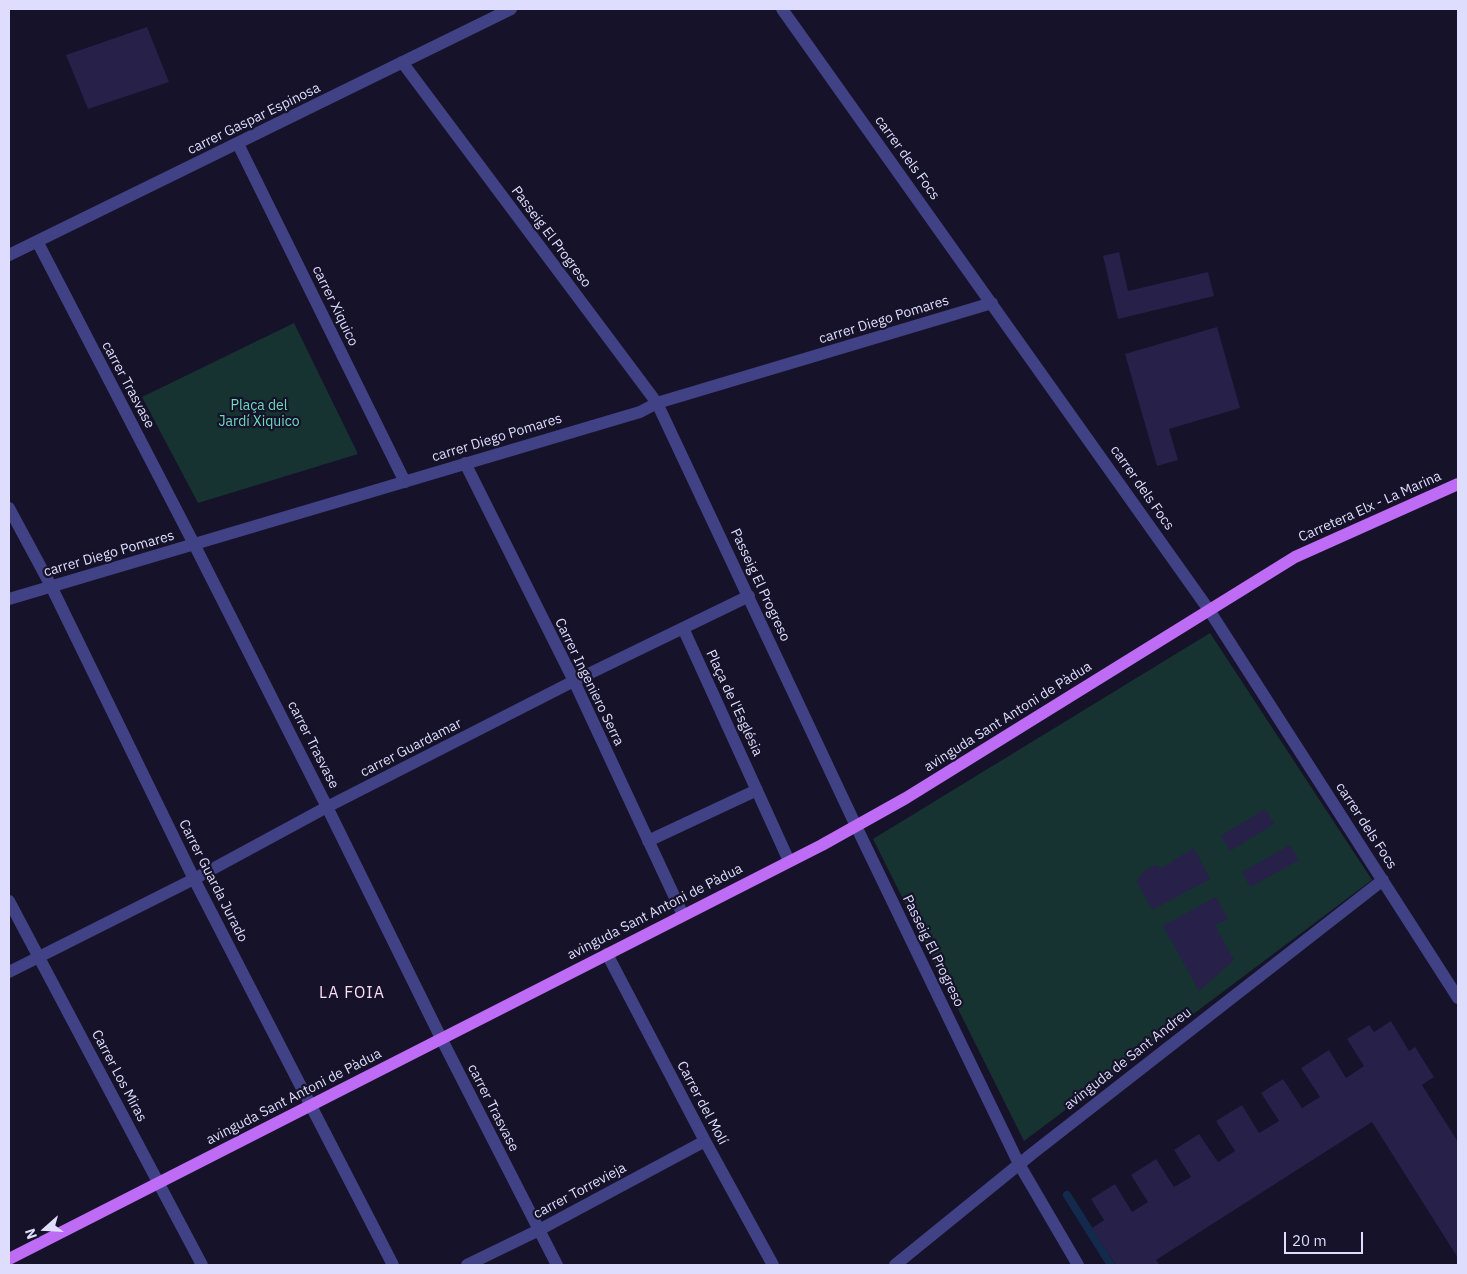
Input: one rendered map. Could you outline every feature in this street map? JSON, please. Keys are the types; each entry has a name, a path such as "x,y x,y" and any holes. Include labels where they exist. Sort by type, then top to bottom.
{"main road":[{"name":"Carretera Elx - La Marina","path":"1295,557 1458,484"},
{"name":"avinguda Sant Antoni de Pàdua","path":"9,1259 856,826 914,793 1295,557"}],"street":[{"name":"carrer Gaspar Espinosa","path":"9,255 511,9"},
{"name":"carrer dels Focs","path":"782,9 1210,610 1458,998"},
{"name":"Passeig El Progreso","path":"402,62 657,403 856,826 1019,1164 1078,1265"},
{"name":"carrer Xiquico","path":"238,144 405,482"},
{"name":"carrer Trasvase","path":"37,242 194,544 441,1038 557,1265"},
{"name":"carrer Diego Pomares","path":"9,599 640,412 657,403 992,303"},
{"name":"Carrer Ingeniero Serra","path":"465,464 574,681 682,915"},
{"name":"Carrer Guarda Jurado","path":"9,508 51,586 194,878 393,1265"},
{"name":"carrer Guardamar","path":"9,972 574,681 749,596"},
{"name":"Plaça de l'Església","path":"683,628 789,860"},
{"path":"648,841 757,790"},
{"name":"avinguda de Sant Andreu","path":"895,1265 1019,1164 1383,880"},
{"name":"Carrer Los Miras","path":"9,902 202,1265"},
{"name":"Carrer del Molí","path":"607,954 705,1141 773,1265"},
{"name":"carrer Torrevieja","path":"467,1265 539,1230 705,1141"}],"green space":[{"name":"Plaça del Jardí Xiquico","path":"294,323 358,454 198,503 142,397"},
{"path":"1210,633 1372,880 1024,1141 873,839"}],"building":[{"path":"147,27 169,82 88,109 66,55"},
{"path":"1119,252 1128,291 1208,272 1214,296 1118,319 1103,256"},
{"path":"1217,327 1240,408 1169,429 1178,460 1157,466 1125,354"},
{"path":"1265,809 1274,824 1230,851 1221,836"},
{"path":"1290,845 1299,860 1250,887 1242,872"},
{"path":"1194,848 1210,879 1152,910 1137,881 1143,872 1155,865 1161,868"},
{"path":"1216,897 1228,919 1215,925 1234,960 1199,991 1163,926"},
{"path":"1391,1021 1409,1051 1415,1047 1434,1077 1422,1085 1458,1142 1458,1258 1372,1122 1156,1260 1160,1265 1116,1265 1092,1228 1104,1220 1091,1199 1115,1184 1132,1212 1148,1202 1131,1175 1156,1159 1174,1187 1191,1177 1174,1150 1199,1134 1218,1162 1235,1151 1216,1121 1242,1105 1259,1133 1279,1121 1261,1093 1283,1079 1302,1108 1320,1097 1301,1068 1329,1050 1346,1078 1364,1066 1347,1039 1369,1025 1374,1032"}],"waterway":[{"path":"1067,1195 1111,1265"}],"district":[{"name":"LA FOIA","path":"352,993"}]}
